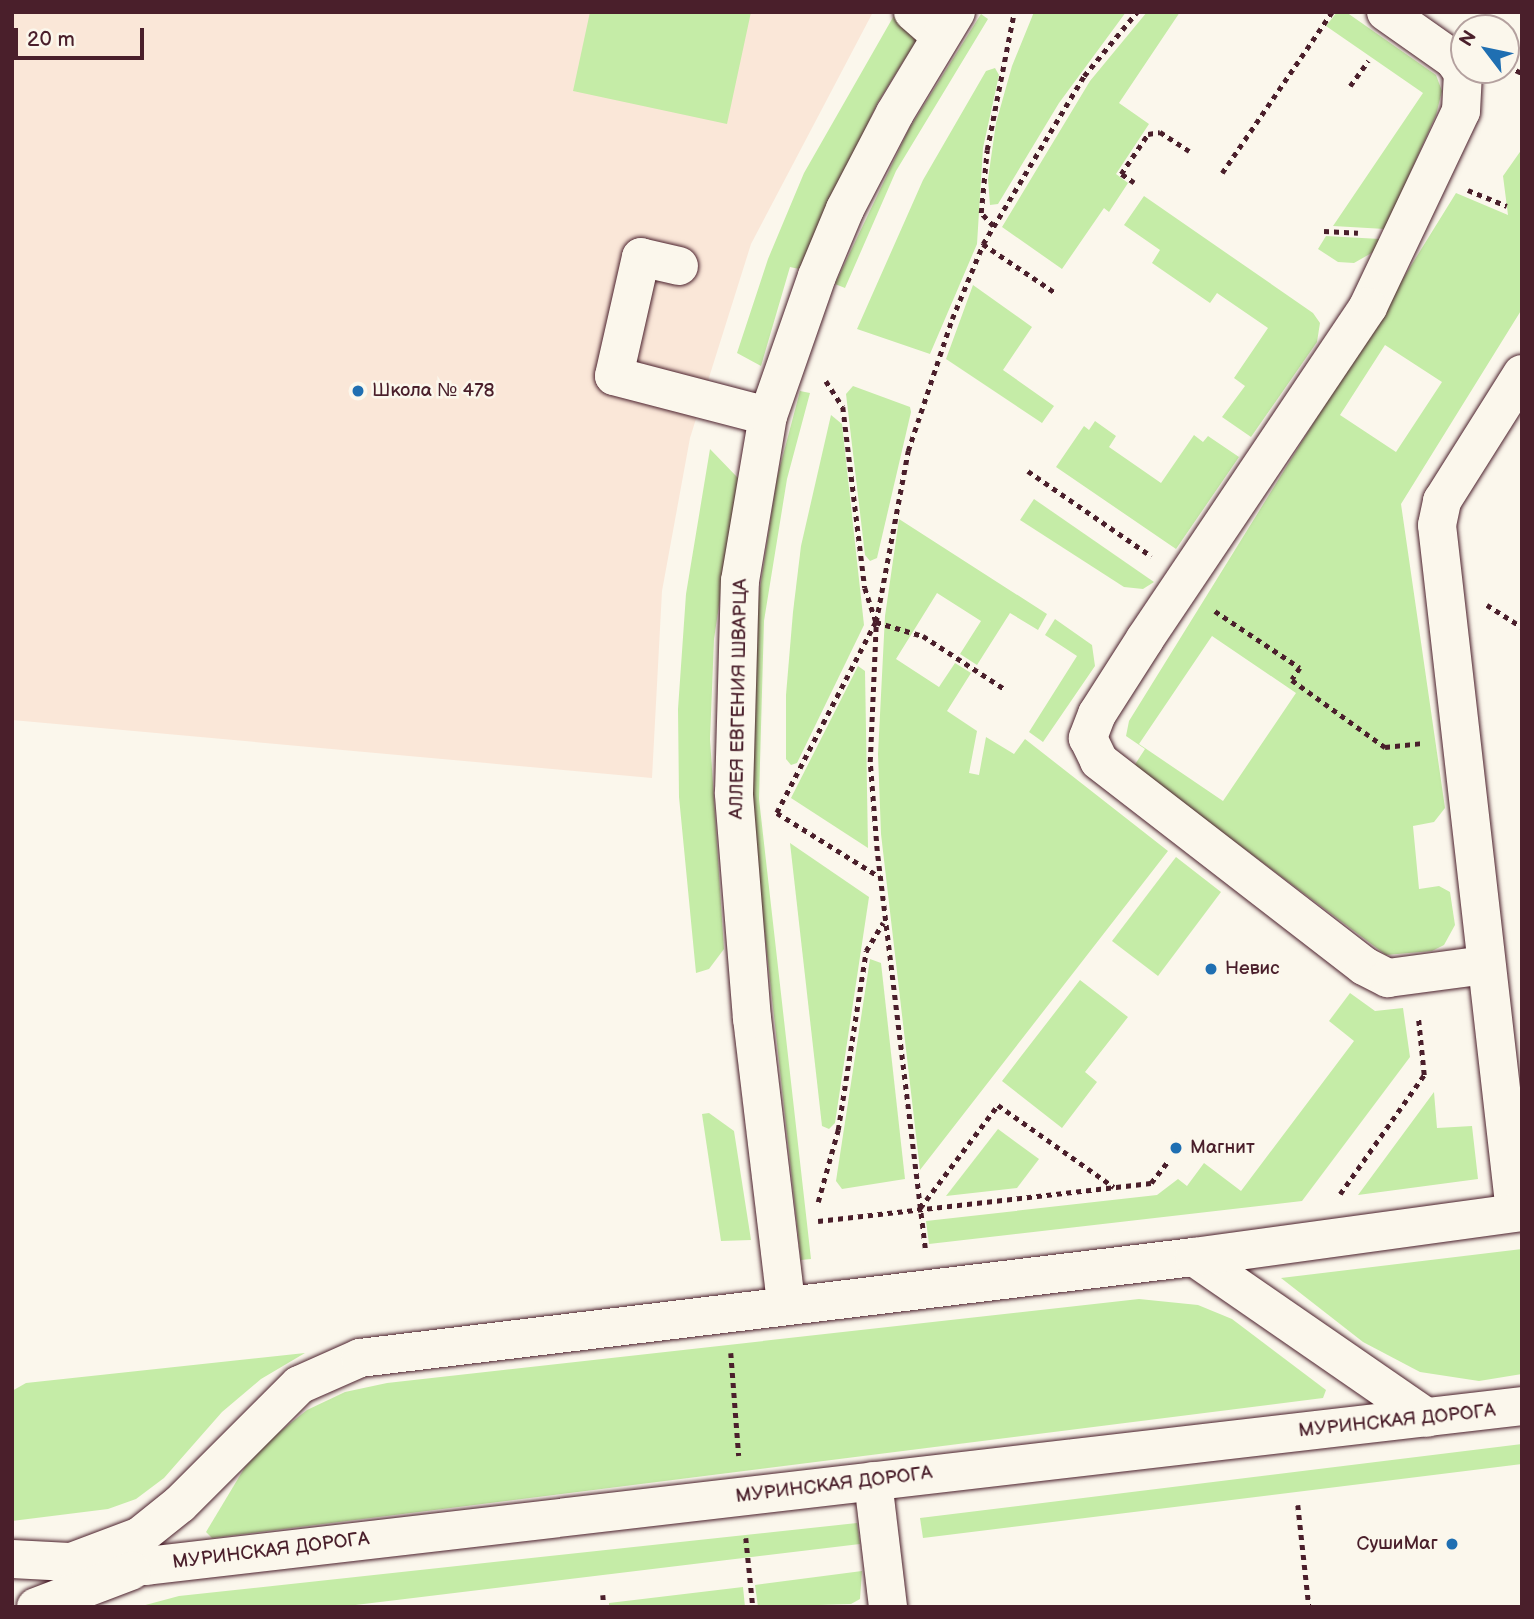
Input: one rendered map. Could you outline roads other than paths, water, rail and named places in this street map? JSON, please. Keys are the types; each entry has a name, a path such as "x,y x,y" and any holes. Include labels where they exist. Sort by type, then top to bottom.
{"street":[{"path":"1386,12 1454,60 1463,73 1461,111 1368,307 1145,639 1097,714 1088,738 1099,761 1364,966 1388,978 1486,965"},
{"name":"АЛЛЕЯ ЕВГЕНИЯ ШВАРЦА","path":"786,1303 752,1019 734,793 740,581 768,416 845,209 936,20"},
{"path":"679,266 641,257 614,376 768,416"},
{"path":"74,1561 140,1536 180,1503 299,1385 360,1358 786,1303 1194,1257 1519,1212 1486,965 1464,739 1437,525 1442,500 1522,374"},
{"path":"1194,1257 1427,1418"},
{"name":"МУРИНСКАЯ ДОРОГА","path":"12,1559 146,1566 1522,1406"},
{"path":"873,1481 888,1607"},
{"name":"МУРИНСКАЯ ДОРОГА","path":"36,1607 146,1566"}],"place":[{"name":"Школа № 478","path":"358,391"},
{"name":"Невис","path":"1211,969"},
{"name":"Магнит","path":"1176,1148"},
{"name":"СушиМаг","path":"1452,1544"}]}
